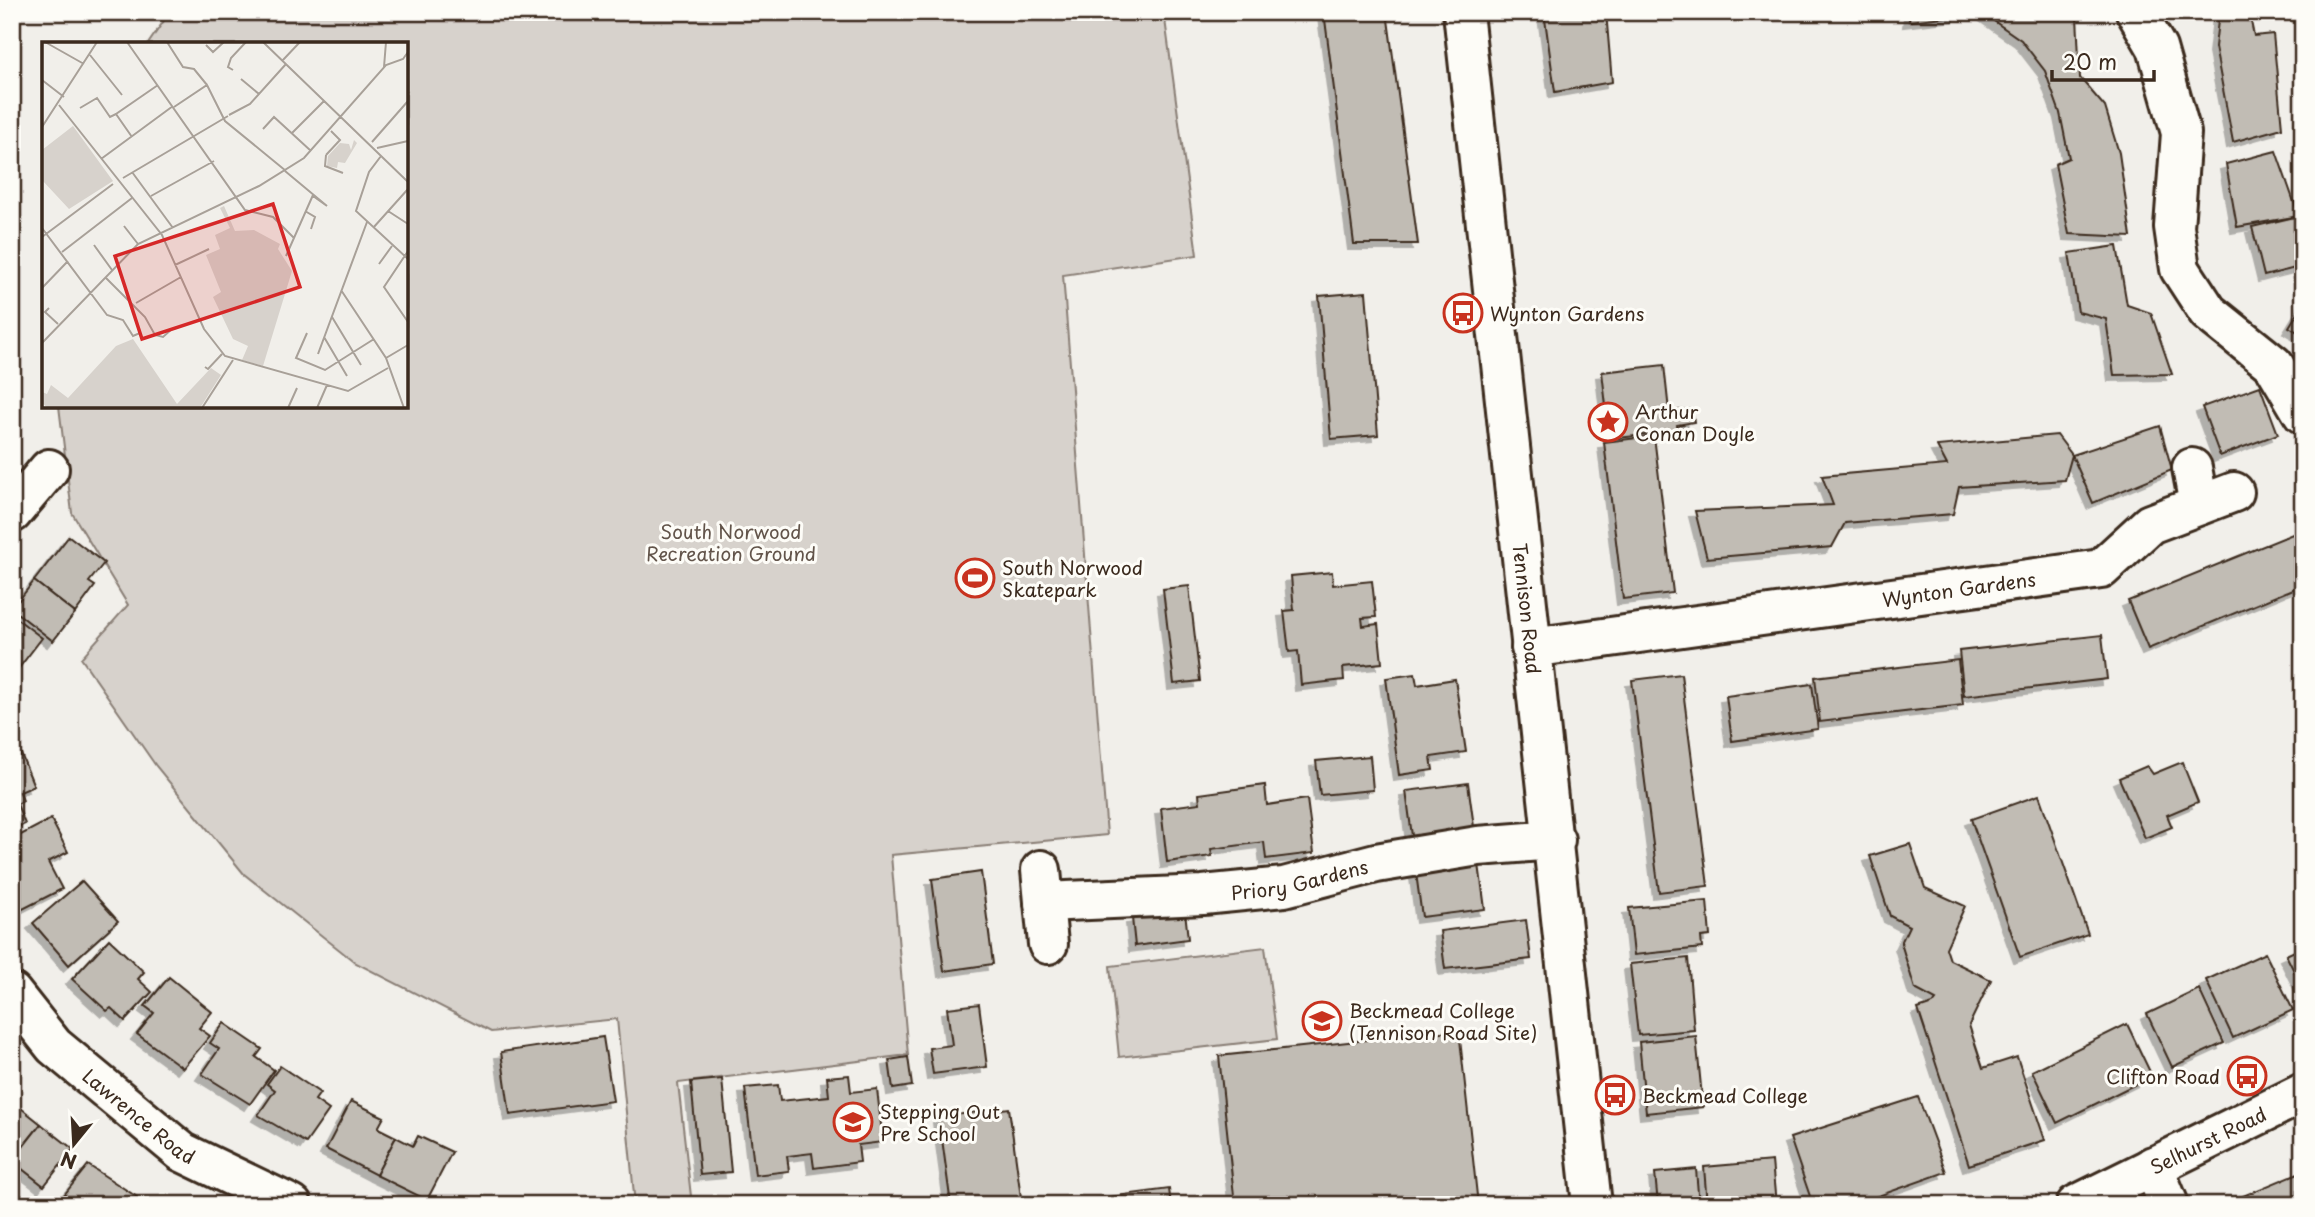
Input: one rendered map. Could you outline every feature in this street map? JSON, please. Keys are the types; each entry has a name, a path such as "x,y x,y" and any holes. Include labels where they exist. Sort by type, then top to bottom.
{"street":[{"name":"Tennison Road","path":"1463,12 1531,648 1555,840 1592,1205"},
{"path":"2136,12 2157,48 2181,133 2174,227 2180,269 2208,312 2274,365 2303,414"},
{"path":"2192,468 2199,505"},
{"path":"12,513 49,469"},
{"name":"Wynton Gardens","path":"1531,648 2101,569 2150,524 2234,492"},
{"name":"Priory Gardens","path":"1048,944 1042,886 1203,895 1284,887 1376,863 1478,846 1555,840"},
{"name":"Lawrence Road","path":"12,993 54,1046 182,1152 292,1205"},
{"name":"Selhurst Road","path":"2076,1205 2303,1093"},
{"path":"2153,1166 2169,1205"}],"green space":[{"name":"South Norwood Recreation Ground","path":"170,12 1164,12 1197,255 1063,275 1107,835 891,855 908,1055 678,1083 692,1205 635,1205 617,1019 491,1032 356,963 244,874 156,766 81,658 128,605 72,513 59,408 408,408 408,42 149,42"},
{"path":"1265,947 1277,1039 1119,1057 1110,966"}],"building":[{"path":"1324,12 1387,12 1418,244 1354,244"},
{"path":"1544,12 1606,12 1612,82 1555,92"},
{"path":"1910,12 1960,12 1960,15 1909,21"},
{"path":"1981,12 2070,12 2077,16 2080,78 2105,107 2119,153 2131,237 2069,234 2055,164 2069,158 2060,113 2045,71 2021,40"},
{"path":"2219,12 2249,12 2254,36 2273,34 2282,128 2233,142 2215,47"},
{"path":"2276,151 2299,216 2237,227 2226,164"},
{"path":"2299,216 2303,235 2303,266 2264,276 2252,227"},
{"path":"2117,246 2127,305 2151,313 2172,374 2114,375 2106,319 2078,312 2069,253"},
{"path":"1366,292 1378,435 1331,439 1319,296"},
{"path":"2303,304 2303,335 2289,327"},
{"path":"1664,365 1669,411 1692,409 1694,422 1677,425 1678,431 1610,439 1602,372"},
{"path":"2260,386 2278,434 2220,456 2202,407"},
{"path":"2160,426 2172,470 2093,503 2072,455"},
{"path":"2057,435 2072,455 2065,480 1959,487 1953,514 1845,523 1832,547 1707,558 1695,511 1833,505 1822,476 1947,465 1937,446"},
{"path":"1654,436 1673,593 1623,599 1604,442"},
{"path":"2300,531 2303,538 2303,585 2148,649 2128,601"},
{"path":"69,536 104,563 89,582 95,586 75,613 34,581"},
{"path":"1332,572 1333,585 1372,581 1376,617 1362,618 1363,626 1378,624 1382,663 1343,667 1344,680 1301,685 1298,651 1289,652 1284,611 1294,610 1291,576"},
{"path":"34,581 75,613 53,641 12,609"},
{"path":"1189,586 1200,681 1174,684 1163,589"},
{"path":"12,615 42,638 12,677"},
{"path":"2102,635 2107,679 1964,696 1959,651"},
{"path":"1958,660 1963,705 1820,722 1815,677"},
{"path":"1415,674 1417,685 1455,679 1466,752 1431,757 1433,770 1399,775 1386,678"},
{"path":"1681,674 1708,886 1659,892 1632,680"},
{"path":"1812,684 1818,729 1732,741 1726,696"},
{"path":"21,754 34,786 20,792 23,801 17,804 25,824 12,830 12,758"},
{"path":"1370,756 1373,790 1320,795 1316,761"},
{"path":"2182,762 2198,802 2167,815 2172,827 2145,838 2119,778 2147,766 2153,774"},
{"path":"1468,783 1474,827 1412,836 1406,791"},
{"path":"1265,785 1267,805 1307,799 1314,853 1266,859 1264,842 1211,849 1212,856 1167,862 1161,808 1200,803 1199,794"},
{"path":"2039,795 2088,934 2020,957 1971,819"},
{"path":"51,819 68,852 48,862 62,889 19,911 12,897 12,847 16,845 13,839"},
{"path":"1910,844 1925,888 1965,906 1946,948 1950,960 1991,980 1969,1025 1983,1068 2017,1057 2045,1140 1969,1165 1918,1009 1933,1004 1936,1000 1915,989 1901,943 1909,926 1890,916 1870,856"},
{"path":"1479,864 1485,909 1422,917 1416,873"},
{"path":"981,872 993,964 944,971 932,879"},
{"path":"82,881 118,921 69,965 33,923"},
{"path":"1707,901 1710,936 1701,937 1702,948 1634,955 1629,908"},
{"path":"1185,911 1188,939 1135,946 1132,918"},
{"path":"1526,920 1531,959 1445,969 1440,931"},
{"path":"109,939 144,972 138,979 152,992 125,1021 111,1008 107,1011 72,979"},
{"path":"2303,947 2303,989 2286,955"},
{"path":"2265,953 2293,1010 2233,1038 2206,980"},
{"path":"1688,958 1694,1030 1638,1035 1630,964"},
{"path":"169,977 212,1012 199,1028 210,1036 183,1068 137,1034 154,1013 145,1006"},
{"path":"2199,989 2224,1043 2172,1067 2147,1014"},
{"path":"979,1004 987,1067 933,1074 929,1048 952,1045 947,1008"},
{"path":"224,1023 262,1049 256,1057 274,1070 250,1104 202,1074 219,1049 210,1043"},
{"path":"2127,1024 2152,1076 2057,1123 2032,1071"},
{"path":"1459,1030 1478,1205 1235,1205 1219,1056"},
{"path":"1696,1036 1703,1107 1646,1113 1639,1042"},
{"path":"603,1037 613,1101 510,1115 501,1052"},
{"path":"908,1057 912,1086 893,1089 889,1060"},
{"path":"280,1066 320,1093 315,1100 329,1110 306,1143 258,1115 275,1090 267,1084"},
{"path":"849,1075 851,1092 877,1089 883,1142 858,1145 860,1162 814,1168 812,1153 787,1156 789,1171 755,1175 745,1088 778,1085 780,1101 829,1096 827,1077"},
{"path":"722,1079 731,1172 700,1175 691,1082"},
{"path":"1918,1097 1946,1172 1853,1205 1813,1205 1790,1138"},
{"path":"12,1101 41,1124 12,1160"},
{"path":"351,1101 384,1117 378,1128 396,1137 376,1175 326,1149"},
{"path":"1009,1108 1022,1205 951,1205 939,1117"},
{"path":"41,1124 73,1149 44,1186 12,1161"},
{"path":"418,1136 452,1152 427,1200 376,1175 396,1137 413,1146"},
{"path":"1772,1161 1776,1205 1707,1205 1704,1167"},
{"path":"88,1165 137,1197 132,1205 56,1205"},
{"path":"1696,1169 1699,1205 1658,1205 1655,1173"},
{"path":"2303,1171 2303,1205 2247,1205 2243,1196"},
{"path":"1169,1189 1171,1205 1048,1205"}],"place":[{"name":"Wynton Gardens","path":"1463,313"},
{"name":"Arthur Conan Doyle","path":"1608,422"},
{"name":"South Norwood Skatepark","path":"975,578"},
{"name":"Beckmead College (Tennison Road Site)","path":"1322,1021"},
{"name":"Clifton Road","path":"2247,1076"},
{"name":"Beckmead College","path":"1615,1095"},
{"name":"Stepping Out Pre School","path":"853,1122"}]}
